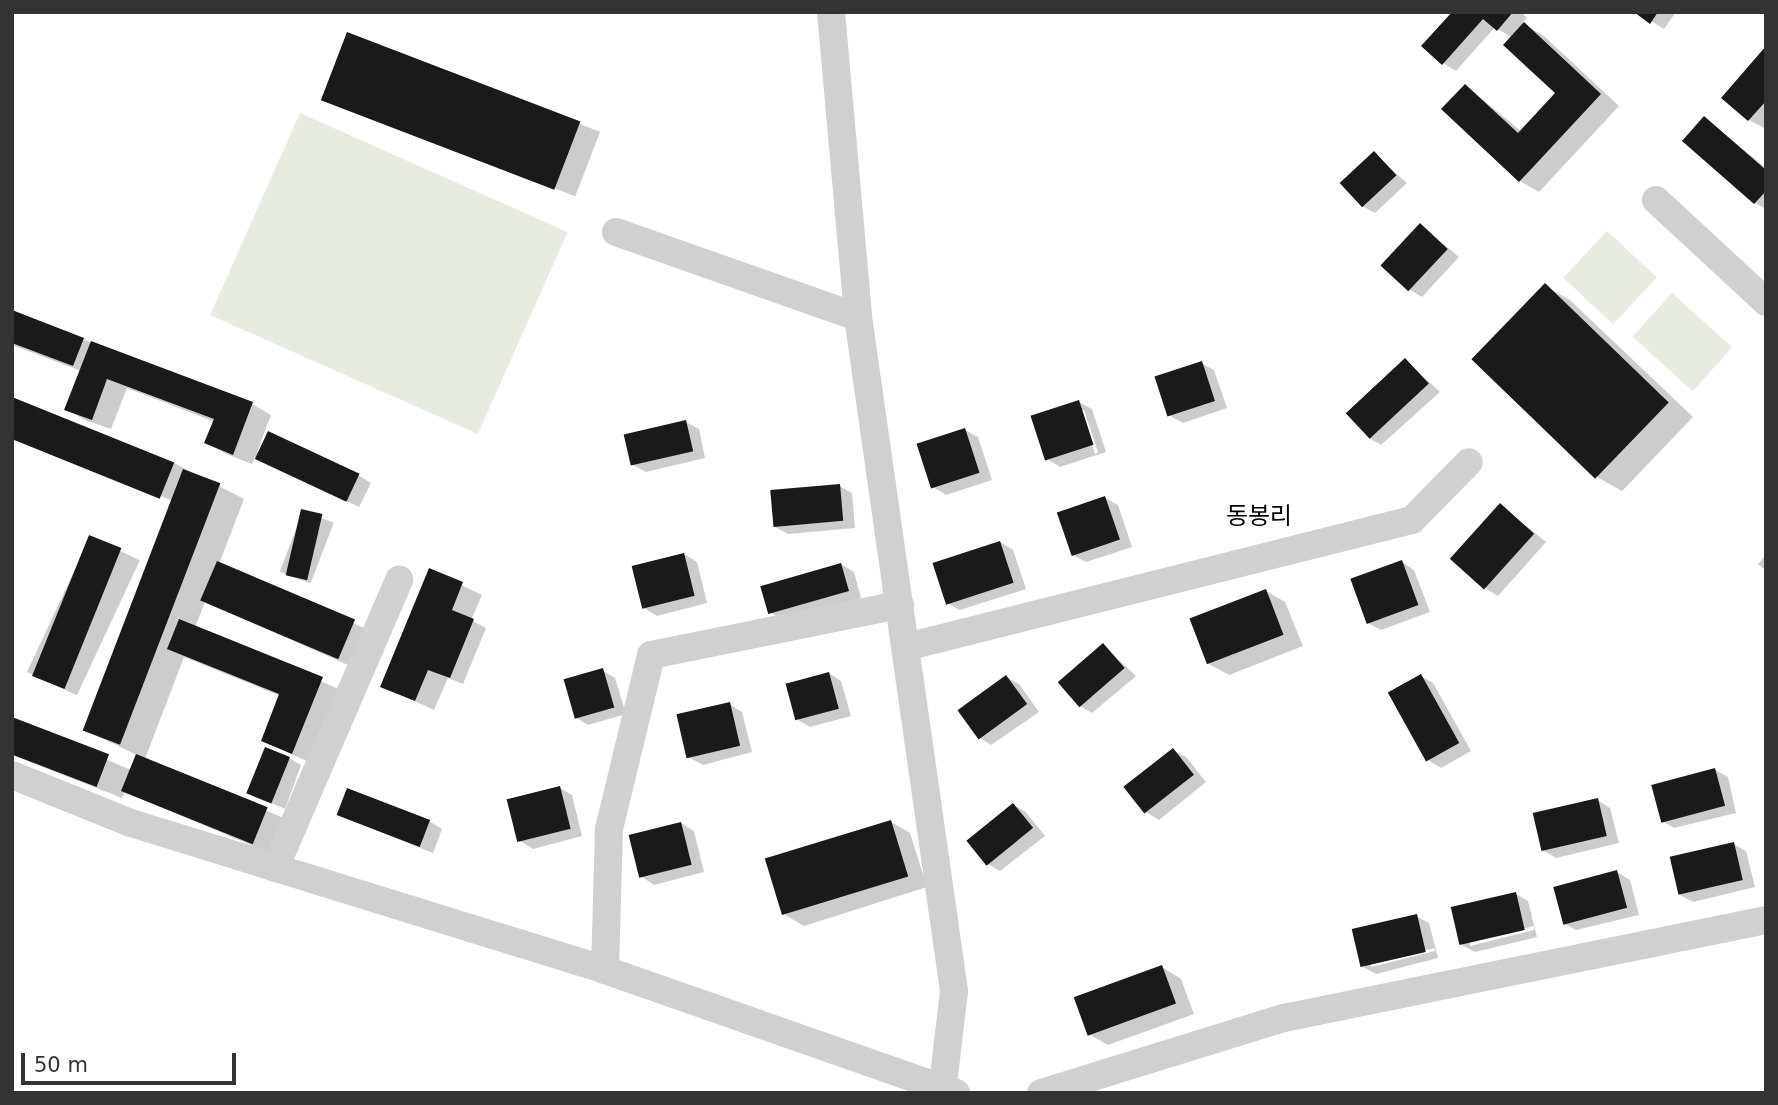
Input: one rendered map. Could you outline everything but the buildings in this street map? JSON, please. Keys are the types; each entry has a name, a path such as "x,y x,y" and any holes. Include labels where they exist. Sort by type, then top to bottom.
{"street":[{"path":"12,775 131,823 605,970 946,1092 954,991 858,317 831,12"},
{"path":"1656,200 1766,302"},
{"path":"616,232 858,317"},
{"path":"906,648 1412,520 1469,463"},
{"path":"275,868 399,580"},
{"path":"605,970 609,829 651,654 900,605"},
{"path":"1041,1093 1284,1018 1766,919"}],"shaded area":[{"path":"300,113 568,232 478,434 210,315"},
{"path":"1607,231 1657,277 1613,324 1563,278"},
{"path":"1672,293 1732,347 1693,391 1633,337"}],"district":[{"name":"동봉리","path":"1259,517"}]}
